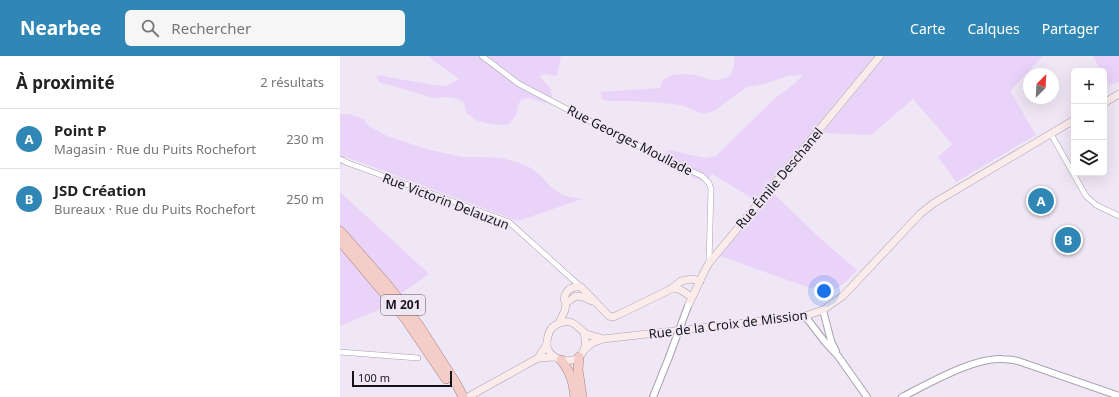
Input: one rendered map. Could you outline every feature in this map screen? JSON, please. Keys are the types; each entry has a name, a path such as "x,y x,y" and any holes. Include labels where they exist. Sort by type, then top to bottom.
{"highway":[{"name":"M 201","path":"340,231 386,283 418,324 456,390"},
{"name":"M 201","path":"340,241 404,317 456,390 463,397"},
{"path":"582,354 578,369 582,397"},
{"path":"558,358 570,372 575,397"}],"main road":[{"name":"Rue Émile Deschanel","path":"688,306 709,263 880,56"},
{"path":"1107,101 1119,94"},
{"name":"Rue de la Croix de Mission","path":"603,339 805,316 823,310 843,296 920,214 934,203 1071,122"},
{"path":"570,322 564,299 569,288 575,286 581,287 609,316 613,317 671,289 681,281 692,278 700,281"},
{"path":"671,289 680,289 692,297"},
{"path":"559,323 565,306 572,297 583,297 597,303"},
{"path":"558,358 549,350 547,344 548,334 551,328 559,323 570,322 579,327 584,333 586,340 582,354"},
{"path":"584,333 603,339"},
{"path":"538,358 558,358 570,361 582,354 592,343 603,339"},
{"path":"468,397 538,358 547,344"}],"street":[{"name":"Rue Georges Moullade","path":"482,56 519,84 626,140 702,176 709,183 711,189 709,263"},
{"path":"1051,134 1086,196 1096,205 1119,216"},
{"name":"Rue Victorin Delauzun","path":"340,158 348,163 509,222 581,287"},
{"path":"654,395 688,306"},
{"path":"823,310 831,341 838,356"},
{"path":"805,316 838,356 867,397"},
{"path":"340,352 418,358"},
{"path":"902,397 969,366 988,360 1002,359 1018,361 1119,396"}],"shaded area":[{"path":"429,56 561,56 557,76 545,74 539,76 550,88 552,97 545,103 528,98 521,100 518,105 516,116 509,124 504,125 478,121 466,113 464,103 458,99 441,97 434,98 379,82 376,77 382,75 447,86 459,79"},
{"path":"735,56 875,56 755,200 712,174 706,183 655,161 669,150 705,158 716,156 775,98 793,85 803,75 787,76 765,84 747,87 714,111 703,114 681,105 636,101 609,101 602,99 600,92 661,88 665,79 678,74 699,76 710,80 723,79 731,74"},
{"path":"885,56 1043,56 1032,68 1023,68 1023,77 1010,91 1036,135 956,182 938,157 952,144 913,99 871,135 822,133"},
{"path":"1093,56 1119,56 1119,82 1109,85 1107,81 1107,68 1099,68"},
{"path":"340,114 349,114 363,119 369,126 387,136 430,150 462,157 500,158 517,162 531,168 551,187 564,196 582,199 518,221 346,157 340,169"},
{"path":"340,192 429,274 376,311 340,326"},
{"path":"773,193 822,240 857,270 837,288 821,293 817,288 810,288 720,256"}],"place":[{"name":"Point P","path":"1041,201"},
{"name":"JSD Création","path":"1068,240"}]}
